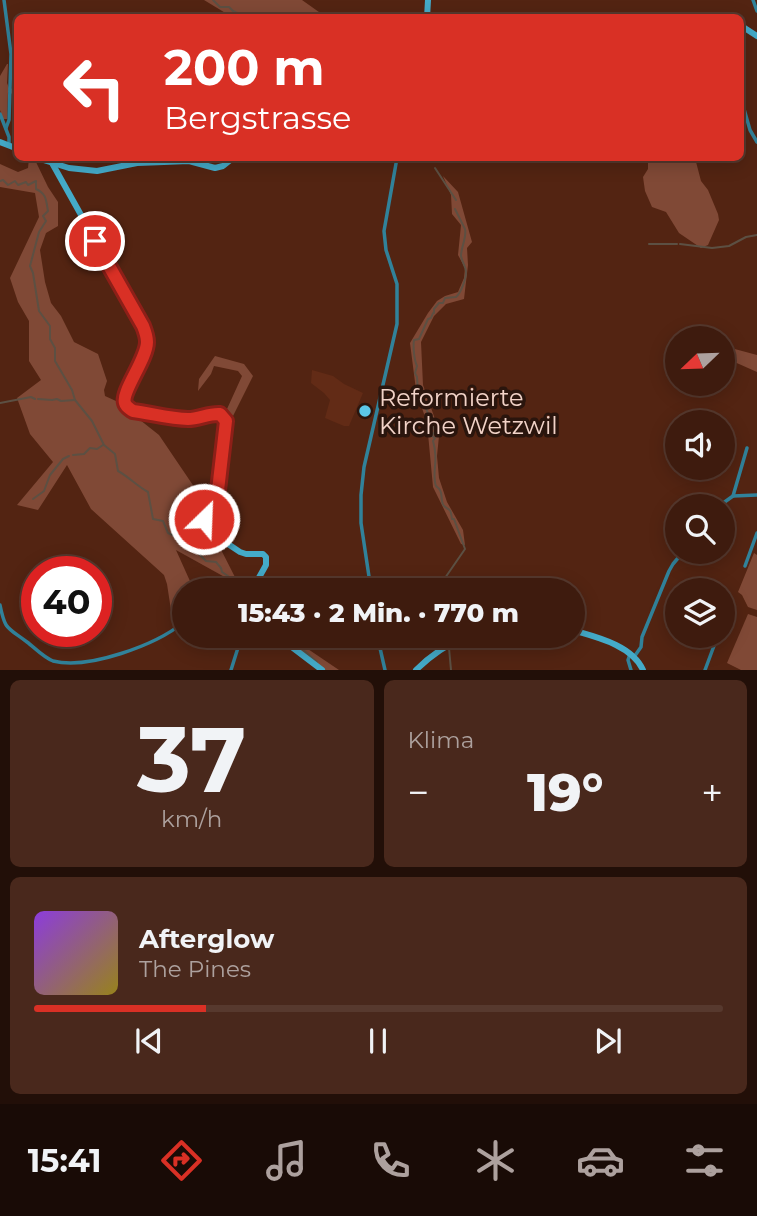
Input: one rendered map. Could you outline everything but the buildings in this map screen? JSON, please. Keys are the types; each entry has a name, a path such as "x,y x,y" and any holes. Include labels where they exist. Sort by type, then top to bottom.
{"street":[{"path":"4,0 11,54 9,120 6,128"},
{"path":"753,0 757,11"},
{"path":"744,109 750,130 757,142"},
{"path":"0,114 9,143"},
{"path":"0,142 14,146"},
{"path":"45,161 79,170 97,171 137,163 164,162 190,162 215,168 229,161"},
{"path":"369,578 361,523 361,495 364,467 397,324 397,284 384,231 396,161"},
{"path":"51,163 146,335 144,356 125,392 126,406 133,411 186,419 212,413 220,414 226,421 217,499 204,519 215,533 240,552 263,554 266,557 266,565 259,578"},
{"path":"734,494 747,447"},
{"path":"735,496 757,495"},
{"path":"745,566 757,533"},
{"path":"631,670 628,660 641,647 642,637 673,564"},
{"path":"0,605 6,627 48,659 60,663 90,664 104,661 172,631"},
{"path":"585,634 632,655 643,670"},
{"path":"231,670 238,648"},
{"path":"293,648 322,670"},
{"path":"380,648 386,670"},
{"path":"416,670 444,648"},
{"path":"705,670 713,648"}],"shaded area":[{"path":"204,0 302,0 322,14 227,14"},
{"path":"8,64 7,83 9,88 14,89 14,95 8,92 7,119 3,119 0,110 0,76"},
{"path":"29,161 36,162 58,202 58,226 46,233 40,250 51,303 74,342 98,354 107,381 105,396 116,401 159,435 205,503 202,519 211,530 235,578 226,578 176,550 189,578 172,578 172,617 164,575 91,509 67,465 38,510 17,505 53,462 30,434 17,398 41,380 29,361 29,321 18,302 10,278 39,217 35,193 0,187 0,164 18,172 28,168"},
{"path":"648,161 696,161 701,181 708,190 719,220 708,245 701,248 679,233 666,212 652,207 645,191 643,177 648,169"},
{"path":"443,176 458,192 472,242 467,248 464,299 446,304 434,316 421,342 423,385 439,436 439,478 447,502 463,530 465,545 461,544 433,487 427,423 416,390 410,343 437,301 458,292 464,278 465,268 458,255 461,225 452,214 451,195"},
{"path":"735,349 757,355 757,372 735,362"},
{"path":"215,356 244,364 253,376 233,416 227,409 242,376 238,371 214,366 198,391 199,379"},
{"path":"312,370 333,376 363,393 349,426 325,418 330,400 311,383"},
{"path":"754,553 757,555 757,610 748,607 738,592"},
{"path":"748,614 757,617 757,670 741,670 727,663"},
{"path":"297,648 306,648 339,670 324,670"}],"waterway":[{"path":"213,0 220,7 229,7 239,14"},
{"path":"435,168 456,200"},
{"path":"0,181 3,180 8,185 15,181 18,185 26,182 28,185 36,181 36,189 45,198 48,211 43,216 46,221 39,232 30,266 39,311 50,326 55,361 75,400 92,421 104,445 115,454 118,471 148,492 153,519 163,521 168,533 182,539 190,548 194,546 206,561 216,562 228,578"},
{"path":"445,578 465,549 450,510 444,506 441,492 435,482 435,438 432,436 435,431 418,393 414,340 419,339 439,303 443,303 445,298 456,297 464,282 466,270 461,256 465,229 455,209"},
{"path":"680,244 712,248 729,246 746,237 757,235"},
{"path":"649,244 677,244"},
{"path":"0,403 31,397 35,399"},
{"path":"38,399 75,400"},
{"path":"73,455 84,454 90,448 97,449 103,445"},
{"path":"33,499 44,491 50,475 63,459 69,456"},
{"path":"301,648 317,662"},
{"path":"449,648 451,670"}],"place":[{"name":"Reformierte Kirche Wetzwil","path":"365,411"}],"route":[{"path":"95,241 146,335 144,356 125,392 126,406 133,411 186,419 212,413 220,414 226,421 217,499 204,519"}]}
